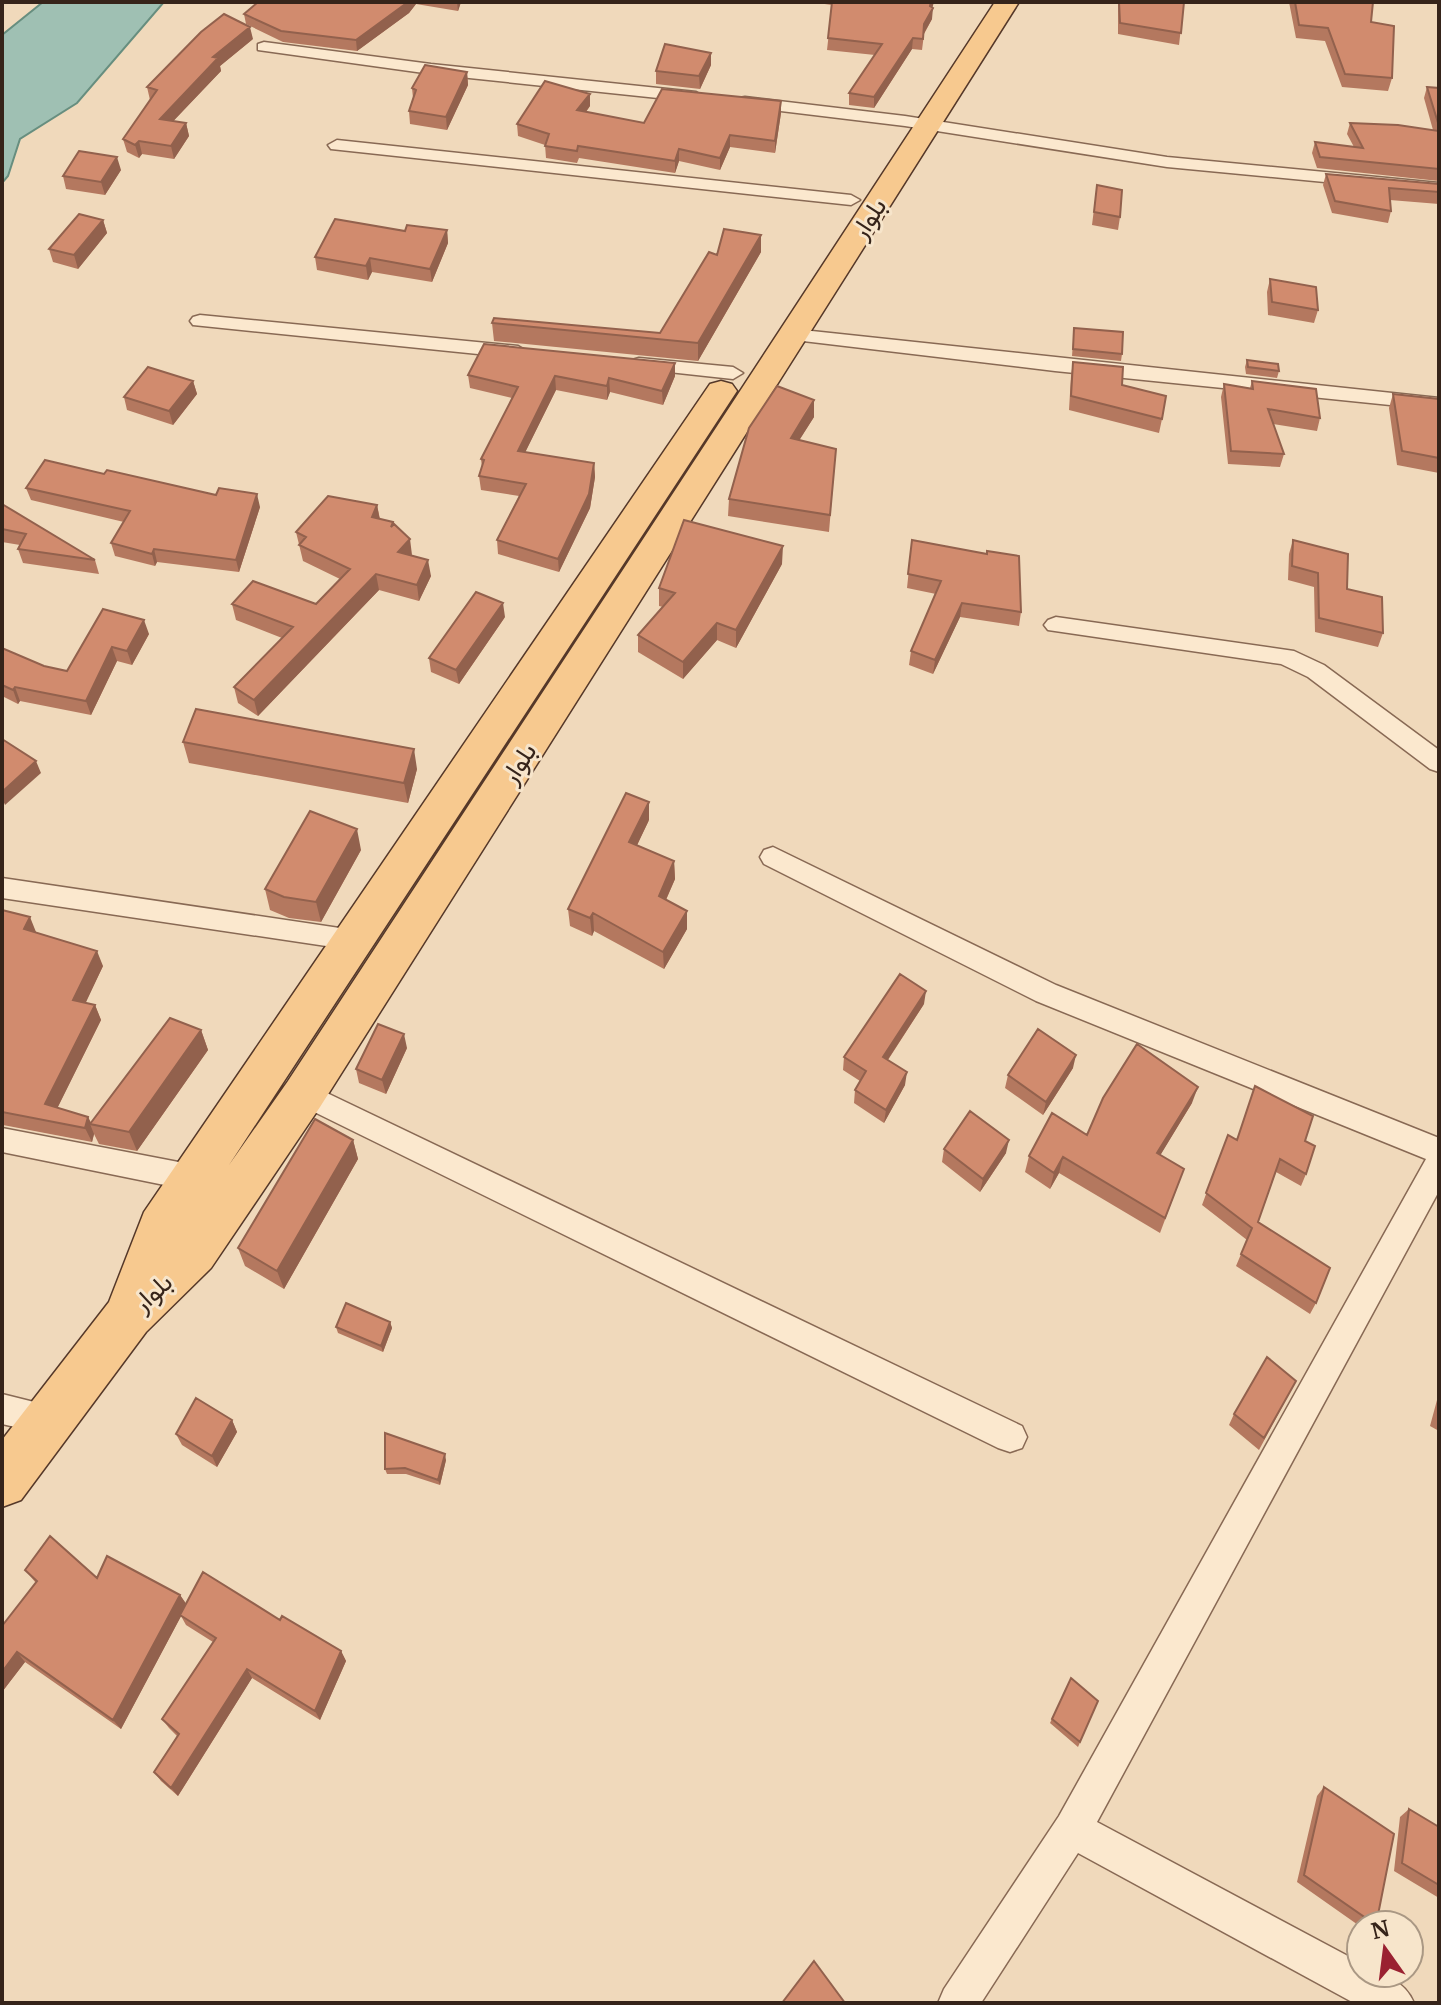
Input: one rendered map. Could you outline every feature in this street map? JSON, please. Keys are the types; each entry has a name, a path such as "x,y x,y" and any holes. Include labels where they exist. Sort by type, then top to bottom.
{"main road":[{"name":"بلوار","path":"128,1316 194,1253 304,1094 793,335 917,123 982,2"},
{"name":"بلوار","path":"128,1316 161,1227 397,873 572,618 851,200 917,123 1007,2"},
{"path":"397,873 440,883"},
{"path":"2,1482 26,1414 128,1316"}],"street":[{"path":"264,47 431,69 917,123 1167,162 1439,188"},
{"path":"337,145 851,200"},
{"path":"200,321 545,355"},
{"path":"793,335 1439,404"},
{"path":"624,362 733,373"},
{"path":"1056,625 1286,657 1316,671 1439,763"},
{"path":"773,857 1046,993 1439,1151"},
{"path":"2,888 353,940"},
{"path":"304,1094 1010,1437"},
{"path":"2,1140 194,1178"},
{"path":"958,2003 1072,1829 1439,1163"},
{"path":"1072,1829 1394,2003"}],"shaded area":[{"path":"43,2 164,2 77,103 20,139 8,176 2,183 2,35"}],"building":[{"path":"258,2 408,2 356,40 281,31 244,14"},
{"path":"832,2 931,2 933,8 924,24 923,39 913,38 874,97 849,93 882,44 828,38"},
{"path":"1119,2 1184,2 1181,33 1120,23"},
{"path":"1295,2 1373,2 1371,22 1394,26 1392,78 1345,74 1328,28 1299,25"},
{"path":"224,14 250,27 213,57 218,58 160,119 186,123 171,146 139,141 135,145 123,139 157,90 147,87 201,32"},
{"path":"665,44 711,53 699,76 656,71"},
{"path":"425,65 467,72 446,117 409,111 416,90 412,88"},
{"path":"545,81 590,94 577,110 644,123 662,89 781,101 775,141 730,135 720,158 679,149 675,161 578,146 577,151 545,146 549,134 517,124"},
{"path":"1427,87 1439,88 1439,126"},
{"path":"1350,123 1439,131 1439,169 1320,157 1315,142 1363,148"},
{"path":"79,151 117,157 101,182 63,176"},
{"path":"1326,174 1439,184 1439,192 1389,188 1391,211 1335,201"},
{"path":"1097,185 1122,190 1120,217 1094,212"},
{"path":"79,214 103,220 74,255 49,249"},
{"path":"335,219 405,231 407,225 447,230 430,269 370,258 366,266 315,257"},
{"path":"724,229 761,235 698,343 492,323 494,318 660,333 709,252 717,255"},
{"path":"1270,279 1316,287 1318,310 1272,302"},
{"path":"1074,328 1123,332 1122,354 1073,349"},
{"path":"484,344 675,363 662,391 609,378 607,386 555,376 518,451 594,463 589,494 558,559 497,540 526,484 479,476 484,460 481,459 518,387 468,375"},
{"path":"1247,360 1278,364 1279,371 1248,367"},
{"path":"1073,362 1123,367 1122,385 1166,396 1162,419 1071,396"},
{"path":"148,367 193,381 169,411 124,397"},
{"path":"1252,381 1316,389 1320,418 1268,409 1284,454 1231,451 1224,384 1253,389"},
{"path":"777,386 814,400 791,438 836,449 830,515 729,499 749,428"},
{"path":"1393,394 1439,399 1439,458 1402,451"},
{"path":"45,460 104,474 107,470 216,495 219,488 257,494 236,560 154,549 152,554 111,543 130,511 26,488"},
{"path":"328,496 377,505 372,517 393,522 391,527 394,524 410,539 398,552 428,560 417,585 376,574 254,700 234,687 293,627 232,604 253,581 316,604 350,569 299,545 306,537 296,532"},
{"path":"2,504 95,560 18,549 26,534 2,529"},
{"path":"684,520 783,546 736,630 717,623 683,662 638,635 675,593 659,588"},
{"path":"912,540 987,554 987,551 1019,556 1021,612 962,603 935,660 911,651 941,581 908,574"},
{"path":"1293,540 1348,554 1347,589 1382,597 1383,633 1319,618 1318,573 1292,566"},
{"path":"476,592 503,603 456,670 429,658"},
{"path":"103,609 144,620 127,651 112,647 86,701 15,687 13,690 2,685 2,648 44,666 67,671"},
{"path":"196,709 414,749 404,783 183,742"},
{"path":"2,739 36,761 2,792"},
{"path":"626,793 649,802 629,842 674,861 659,896 687,911 663,952 593,913 590,918 568,909"},
{"path":"310,811 357,829 316,902 284,897 265,889"},
{"path":"2,910 30,917 24,929 97,951 73,1000 95,1005 45,1104 88,1117 85,1128 2,1112"},
{"path":"900,974 926,991 883,1057 907,1072 886,1110 855,1090 866,1071 844,1057"},
{"path":"170,1018 201,1030 129,1132 90,1124"},
{"path":"378,1024 404,1034 382,1080 356,1069"},
{"path":"1038,1029 1076,1055 1046,1102 1008,1075"},
{"path":"1137,1044 1198,1087 1157,1153 1184,1169 1165,1218 1063,1157 1054,1173 1029,1156 1052,1113 1087,1135 1103,1098"},
{"path":"1255,1086 1313,1116 1305,1141 1315,1146 1306,1174 1280,1159 1258,1222 1330,1268 1316,1303 1241,1254 1252,1228 1206,1193 1228,1135 1237,1140"},
{"path":"970,1111 1009,1140 983,1179 944,1149"},
{"path":"315,1119 353,1140 277,1271 238,1248"},
{"path":"346,1303 390,1322 381,1346 336,1327"},
{"path":"1267,1357 1296,1381 1264,1438 1234,1414"},
{"path":"196,1398 232,1420 212,1456 176,1434"},
{"path":"385,1433 445,1454 438,1480 405,1468 385,1469"},
{"path":"50,1536 97,1578 107,1556 180,1595 113,1720 17,1652 2,1672 2,1626 37,1581 25,1570"},
{"path":"203,1572 280,1620 282,1616 341,1651 315,1711 247,1669 171,1788 154,1772 179,1734 162,1719 216,1638 180,1615"},
{"path":"1071,1678 1098,1701 1080,1742 1052,1719"},
{"path":"1324,1787 1394,1834 1379,1909 1353,1909 1304,1875"},
{"path":"1409,1809 1439,1827 1439,1885 1402,1863"},
{"path":"814,1961 845,2003 782,2003"}]}
